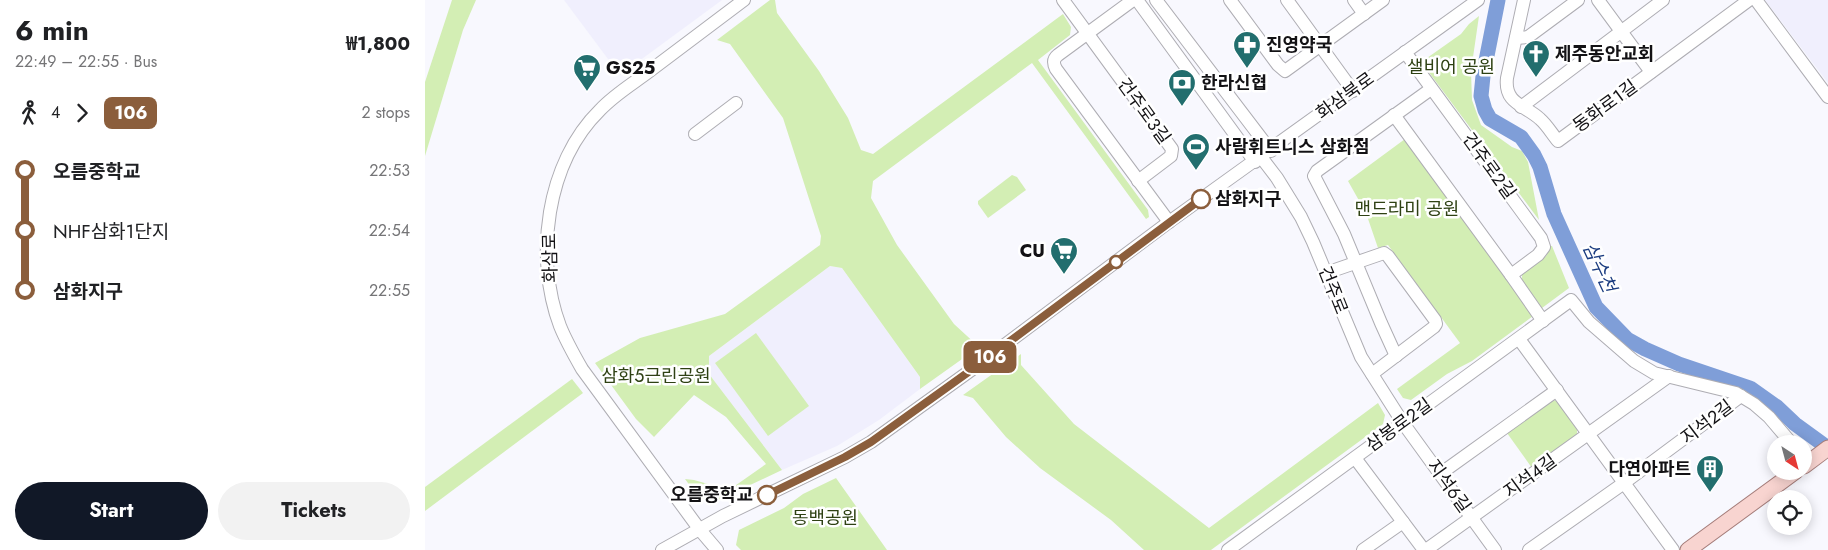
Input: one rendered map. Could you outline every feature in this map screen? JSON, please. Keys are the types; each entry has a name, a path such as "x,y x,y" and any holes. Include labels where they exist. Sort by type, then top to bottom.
{"main road":[{"path":"1813,458 1828,448"},
{"path":"1688,550 1782,480"}],"street":[{"name":"화삼로","path":"717,550 700,530 582,369 569,346 559,324 551,292 548,267 549,220 555,189 564,166 573,147 599,110 619,92 745,0"},
{"name":"건주로3길","path":"1063,0 1172,149 1171,156 1138,180"},
{"path":"1133,0 1055,58 1055,66 1169,222"},
{"name":"건주로","path":"1137,0 1195,80 1262,156"},
{"name":"건주로","path":"1156,0 1231,99 1262,156 1294,205 1313,242 1354,341 1372,374 1403,422"},
{"path":"1230,0 1281,69 1285,71 1289,70 1383,0"},
{"path":"1287,0 1353,91"},
{"path":"1354,0 1364,14"},
{"path":"1524,0 1506,84 1510,96 1521,106 1663,0"},
{"path":"1516,38 1528,38 1578,0"},
{"path":"1598,0 1651,72"},
{"name":"동화로1길","path":"1521,106 1541,119 1558,141 1749,0"},
{"path":"1756,0 1828,96"},
{"name":"화삼북로","path":"662,550 723,516 845,457 871,442 974,368 1169,222 1477,1"},
{"name":"건주로2길","path":"1405,52 1543,241 1544,247 1541,252 1511,274"},
{"path":"1195,80 1222,104 1233,119 1237,120 1237,113 1231,99"},
{"path":"1396,356 1337,219 1314,176 1317,171 1431,88"},
{"path":"695,134 736,103"},
{"path":"1394,115 1511,274 1543,321"},
{"path":"1326,273 1380,253 1386,254 1435,320 1436,324 1434,327 1372,374"},
{"name":"삼봉로2길","path":"1228,550 1571,300"},
{"name":"지석2길","path":"1571,300 1589,322 1634,361 1654,373 1736,393 1754,404 1769,417 1784,435"},
{"path":"1519,338 1673,550"},
{"path":"1588,434 1669,376"},
{"path":"1440,474 1557,390"},
{"name":"지석2길","path":"1624,483 1741,396"},
{"name":"지석6길","path":"1403,422 1495,550"},
{"name":"지석4길","path":"1425,550 1588,434"},
{"path":"1355,458 1425,550"},
{"path":"1529,550 1624,483"},
{"path":"1363,550 1403,522"}],"shaded area":[{"path":"564,0 722,0 620,75"},
{"path":"1765,0 1828,0 1828,83"},
{"name":"오름중학교","path":"830,266 842,268 920,377 920,389 879,420 837,446 782,470 709,374 709,356"}],"green space":[{"path":"452,0 476,0 463,30 425,156 425,82"},
{"name":"삼화5근린공원","path":"770,0 775,0 777,13 819,71 848,118 861,150 873,154 1063,14 1071,27 1070,35 1038,60 1148,210 1149,217 1146,219 1032,63 873,181 871,198 897,245 954,324 979,347 920,389 920,377 842,268 830,266 709,356 709,374 782,470 716,501 699,498 685,479 729,490 766,464 726,417 694,395 654,437 636,419 595,363 640,338 725,314 820,245 821,236 783,118 730,44 717,40"},
{"name":"샐비어 공원","path":"1479,16 1471,71 1472,100 1481,125 1512,147 1522,151 1528,162 1539,220 1425,67 1427,58 1461,34"},
{"name":"맨드라미 공원","path":"1405,139 1533,316 1472,361 1447,374 1411,400 1403,398 1397,389 1460,343 1388,245 1378,248 1366,213 1348,181"},
{"path":"1012,175 1017,177 1026,190 988,218 978,204 978,201"},
{"path":"1550,246 1552,246 1569,288 1542,308 1522,280 1522,274 1546,256"},
{"path":"756,333 809,406 768,436 715,363"},
{"path":"1021,354 1021,365 1074,424 1209,528 1378,403 1385,415 1383,424 1211,550 1144,550 1111,520 1040,468 1006,437 973,398 963,395"},
{"path":"572,379 583,393 425,511 425,487"},
{"path":"1553,400 1560,402 1577,427 1577,436 1532,468 1507,433"},
{"name":"동백공원","path":"836,478 887,550 741,550 736,545 739,530 784,508 803,494"}],"waterway":[{"name":"삼수천","path":"1498,0 1483,76 1481,96 1485,110 1490,119 1521,137 1534,155 1540,167 1554,214 1596,307 1627,339 1679,364 1750,388 1828,448"}],"bus line":[{"name":"106","path":"767,495 845,457 871,442 1201,199"}],"place":[{"name":"진영약국","path":"1247,69"},
{"name":"제주동안교회","path":"1536,78"},
{"name":"GS25","path":"587,92"},
{"name":"한라신협","path":"1182,107"},
{"name":"사람휘트니스 삼화점","path":"1196,171"},
{"name":"삼화지구","path":"1201,199"},
{"name":"CU","path":"1064,275"},
{"name":"다연아파트","path":"1710,493"},
{"name":"오름중학교","path":"767,495"}]}
